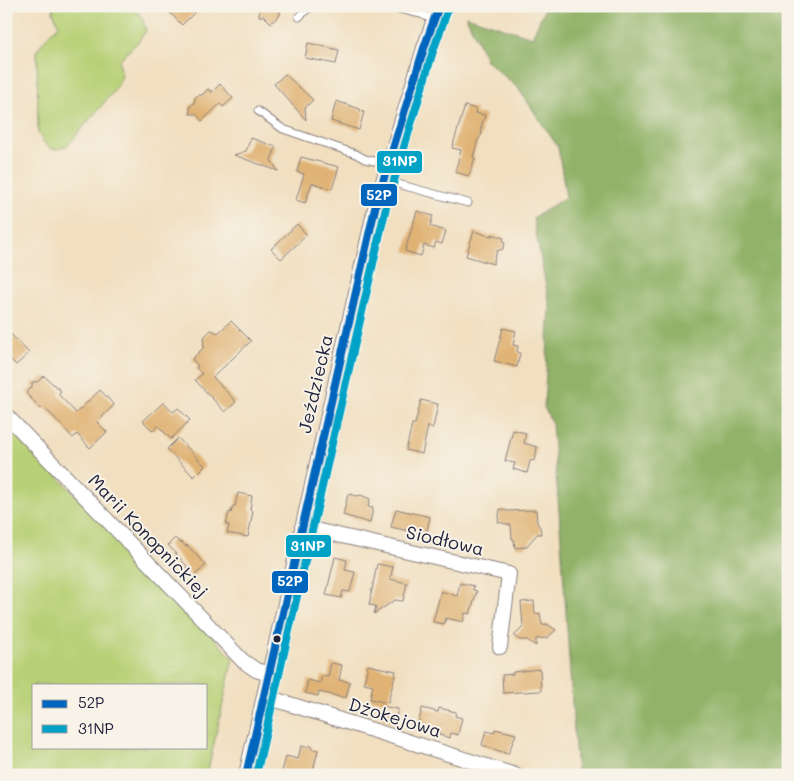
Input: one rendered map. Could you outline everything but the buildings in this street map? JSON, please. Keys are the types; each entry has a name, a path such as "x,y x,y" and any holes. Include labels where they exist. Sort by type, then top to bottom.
{"street":[{"name":"Jeździecka","path":"246,775 382,180 439,6"},
{"name":"Marii Konopnickiej","path":"6,415 243,661 256,670 269,674"},
{"name":"Siodłowa","path":"302,527 508,574 500,647"},
{"name":"Dżokejowa","path":"264,696 515,775"}],"lane":[{"path":"299,17 311,6"},
{"path":"387,6 421,14 434,20"},
{"path":"258,111 283,129 356,154 365,159 388,164"},
{"path":"382,180 468,203"}],"green space":[{"path":"54,6 131,6 142,17 146,31 137,43 119,60 122,76 114,91 68,145 57,149 47,146 38,133 37,50 50,33 59,26 53,12"},
{"path":"546,6 788,6 788,775 577,775 552,424 544,407 550,307 533,218 566,197 558,147 518,88 486,60 466,16 532,37"},
{"path":"6,423 233,658 207,775 6,775"}],"transit line":[{"name":"52P","path":"246,775 376,204 424,48 439,6"},
{"name":"31NP","path":"256,775 386,207 433,51 448,9"}]}
